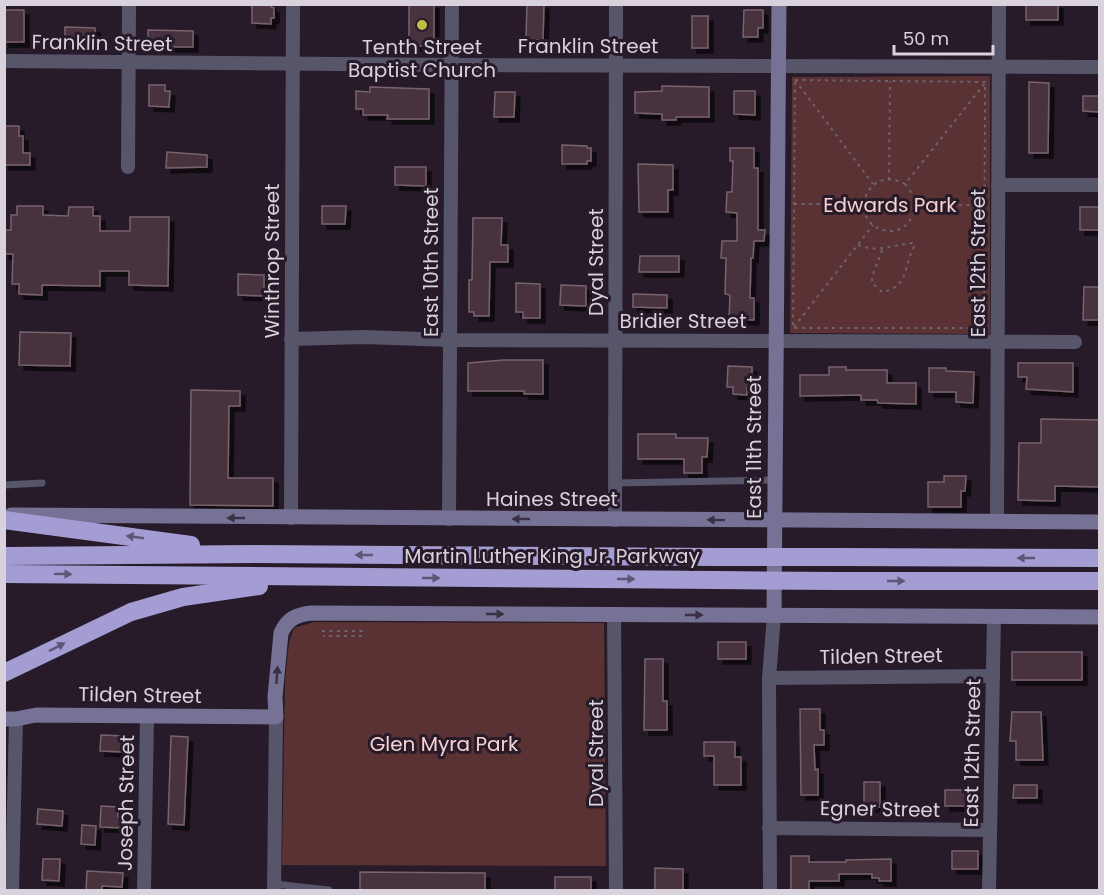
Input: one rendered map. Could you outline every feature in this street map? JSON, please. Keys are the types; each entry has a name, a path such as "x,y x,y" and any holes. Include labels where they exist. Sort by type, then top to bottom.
{"highway":[{"path":"4,518 255,554"},
{"name":"Martin Luther King Jr. Parkway","path":"4,556 255,554 1100,558"},
{"name":"Martin Luther King Jr. Parkway","path":"4,574 1100,581"},
{"path":"4,673 113,619 157,603 208,592 352,577"}],"street":[{"path":"128,167 129,4"},
{"name":"Winthrop Street","path":"291,518 293,4"},
{"name":"East 10th Street","path":"449,519 452,4"},
{"name":"Dyal Street","path":"615,520 616,4"},
{"name":"East 11th Street","path":"770,891 769,678 774,615 779,4"},
{"name":"East 12th Street","path":"998,521 998,185 994,72 999,4"},
{"name":"Franklin Street","path":"4,61 452,66 778,66 994,72 1100,67"},
{"path":"998,185 1100,185"},
{"name":"Bridier Street","path":"291,339 1075,342"},
{"name":"Haines Street","path":"4,518 108,515 1100,522"},
{"path":"274,887 275,696 281,633 291,618 300,614 1100,617"},
{"name":"Dyal Street","path":"614,615 616,891"},
{"name":"East 12th Street","path":"989,891 994,616"},
{"name":"Tilden Street","path":"769,678 993,676"},
{"name":"Tilden Street","path":"10,719 36,715 276,717"},
{"name":"Joseph Street","path":"144,891 147,717"},
{"path":"10,719 8,867 12,891"},
{"name":"Egner Street","path":"769,828 990,830"}],"lane":[{"path":"615,483 775,480"},
{"path":"4,485 42,483"},
{"path":"274,887 328,890"}],"path":[{"path":"905,184 994,72"},
{"path":"795,80 985,82"},
{"path":"795,80 873,184"},
{"path":"792,328 795,80"},
{"path":"889,180 890,81"},
{"path":"792,328 984,328 985,82"},
{"path":"881,180 889,180 905,184 912,192 914,207 910,219 899,230 889,231 873,225 865,214 863,204 873,184 881,180"},
{"path":"794,204 863,204"},
{"path":"914,207 985,205"},
{"path":"792,328 873,225"},
{"path":"858,245 874,250 883,248 907,243 915,245 903,279 891,290 882,292 872,283 872,277 883,248"},
{"path":"322,631 362,631 362,636 323,636"}],"green space":[{"name":"Edwards Park","path":"990,76 990,334 790,333 792,77"},
{"name":"Glen Myra Park","path":"314,622 604,623 606,866 282,865 285,680 289,643 294,628"}],"building":[{"path":"252,4 271,4 274,8 274,18 271,18 271,24 252,23"},
{"name":"Tenth Street Baptist Church","path":"409,4 434,4 434,46 409,46"},
{"path":"527,4 544,4 543,40 526,40"},
{"path":"1026,4 1058,4 1058,20 1026,20"},
{"path":"4,10 24,10 24,42 4,42"},
{"path":"744,10 763,10 763,28 758,28 758,37 743,37"},
{"path":"692,16 708,16 708,48 692,48"},
{"path":"65,27 95,28 95,44 65,44"},
{"path":"148,30 193,31 193,47 152,47 148,45"},
{"path":"1029,82 1049,83 1048,153 1029,153"},
{"path":"149,85 165,85 165,91 170,91 169,107 149,106"},
{"path":"662,86 709,87 709,117 676,117 676,120 662,120 662,114 635,113 635,92 662,91"},
{"path":"370,87 429,89 429,119 387,119 388,115 363,115 363,109 356,109 356,91 370,92"},
{"path":"734,91 755,91 755,115 734,114"},
{"path":"495,92 515,92 514,117 494,117"},
{"path":"1083,96 1099,96 1099,112 1083,111"},
{"path":"4,126 19,126 19,136 23,136 23,153 30,153 30,165 4,165"},
{"path":"562,145 591,148 591,161 587,161 587,164 562,164"},
{"path":"730,148 754,148 754,168 758,168 758,230 765,230 764,241 754,241 753,258 751,258 750,298 754,298 754,320 729,319 730,295 725,294 726,258 721,258 722,241 737,241 737,213 726,212 727,192 732,192 733,161 730,161"},
{"path":"167,152 207,155 207,167 166,168"},
{"path":"638,164 673,165 673,190 668,190 668,212 639,212"},
{"path":"395,167 426,167 426,186 395,185"},
{"path":"17,206 43,206 43,215 68,216 69,207 93,207 93,216 100,216 100,231 130,231 130,217 169,217 168,286 129,285 129,271 100,271 100,286 42,285 42,295 19,294 19,284 12,284 13,254 4,254 4,230 11,230 11,215 17,215"},
{"path":"322,206 346,206 345,224 322,224"},
{"path":"1080,207 1100,207 1100,230 1080,230"},
{"path":"473,218 502,218 501,245 508,245 508,262 490,262 489,316 474,316 474,312 469,312"},
{"path":"640,256 679,256 679,272 639,272"},
{"path":"238,274 264,275 264,296 238,295"},
{"path":"516,283 540,284 540,318 523,318 523,312 516,312"},
{"path":"561,285 586,286 586,306 560,305"},
{"path":"1084,287 1099,287 1099,320 1083,320"},
{"path":"633,294 667,295 667,308 633,307"},
{"path":"20,332 71,333 70,366 19,365"},
{"path":"543,360 543,394 524,394 524,391 468,391 468,363"},
{"path":"1018,363 1073,363 1073,392 1026,389 1027,377 1018,377"},
{"path":"728,366 752,367 752,388 747,388 747,395 733,394 733,387 727,387"},
{"path":"829,367 846,367 846,370 887,370 887,383 916,383 916,404 878,403 877,400 861,400 861,395 800,396 800,375 829,375"},
{"path":"929,368 974,372 973,403 956,402 956,392 929,392"},
{"path":"191,390 240,391 240,406 229,406 228,478 273,478 273,506 190,505"},
{"path":"1041,419 1100,420 1100,487 1055,486 1055,501 1018,500 1019,443 1041,443"},
{"path":"638,434 676,434 676,438 708,438 707,457 702,457 702,473 684,473 684,459 638,459"},
{"path":"944,476 966,476 965,491 961,491 961,507 928,507 928,482 944,482"},
{"path":"718,642 746,642 746,659 718,659"},
{"path":"1012,652 1082,652 1082,680 1012,680"},
{"path":"645,659 663,659 663,701 667,701 667,730 644,730"},
{"path":"800,709 820,709 820,730 824,730 824,745 814,745 815,770 818,769 818,795 801,795"},
{"path":"1012,712 1041,712 1043,760 1016,760 1016,741 1010,741"},
{"path":"101,735 124,736 123,752 100,751"},
{"path":"171,736 188,737 184,825 168,824"},
{"path":"704,742 735,742 735,757 741,757 741,785 714,785 714,756 704,756"},
{"path":"864,782 880,782 880,807 864,807"},
{"path":"1014,785 1037,785 1037,798 1013,798"},
{"path":"945,790 967,790 967,806 945,806"},
{"path":"101,806 118,807 118,817 123,817 123,828 100,827"},
{"path":"38,809 63,811 62,826 37,824"},
{"path":"82,825 96,826 95,845 81,844"},
{"path":"952,851 978,851 978,869 952,869"},
{"path":"791,856 809,856 809,862 891,859 891,881 879,881 879,878 872,878 872,874 839,874 839,881 809,881 809,891 791,891"},
{"path":"43,859 60,859 59,881 42,880"},
{"path":"655,868 683,869 683,890 655,891"},
{"path":"87,871 123,873 122,887 102,886 102,891 86,891"},
{"path":"360,872 485,873 485,891 360,891"},
{"path":"555,877 591,877 591,891 555,891"}],"place":[{"name":"Tenth Street Baptist Church","path":"422,25"}]}
